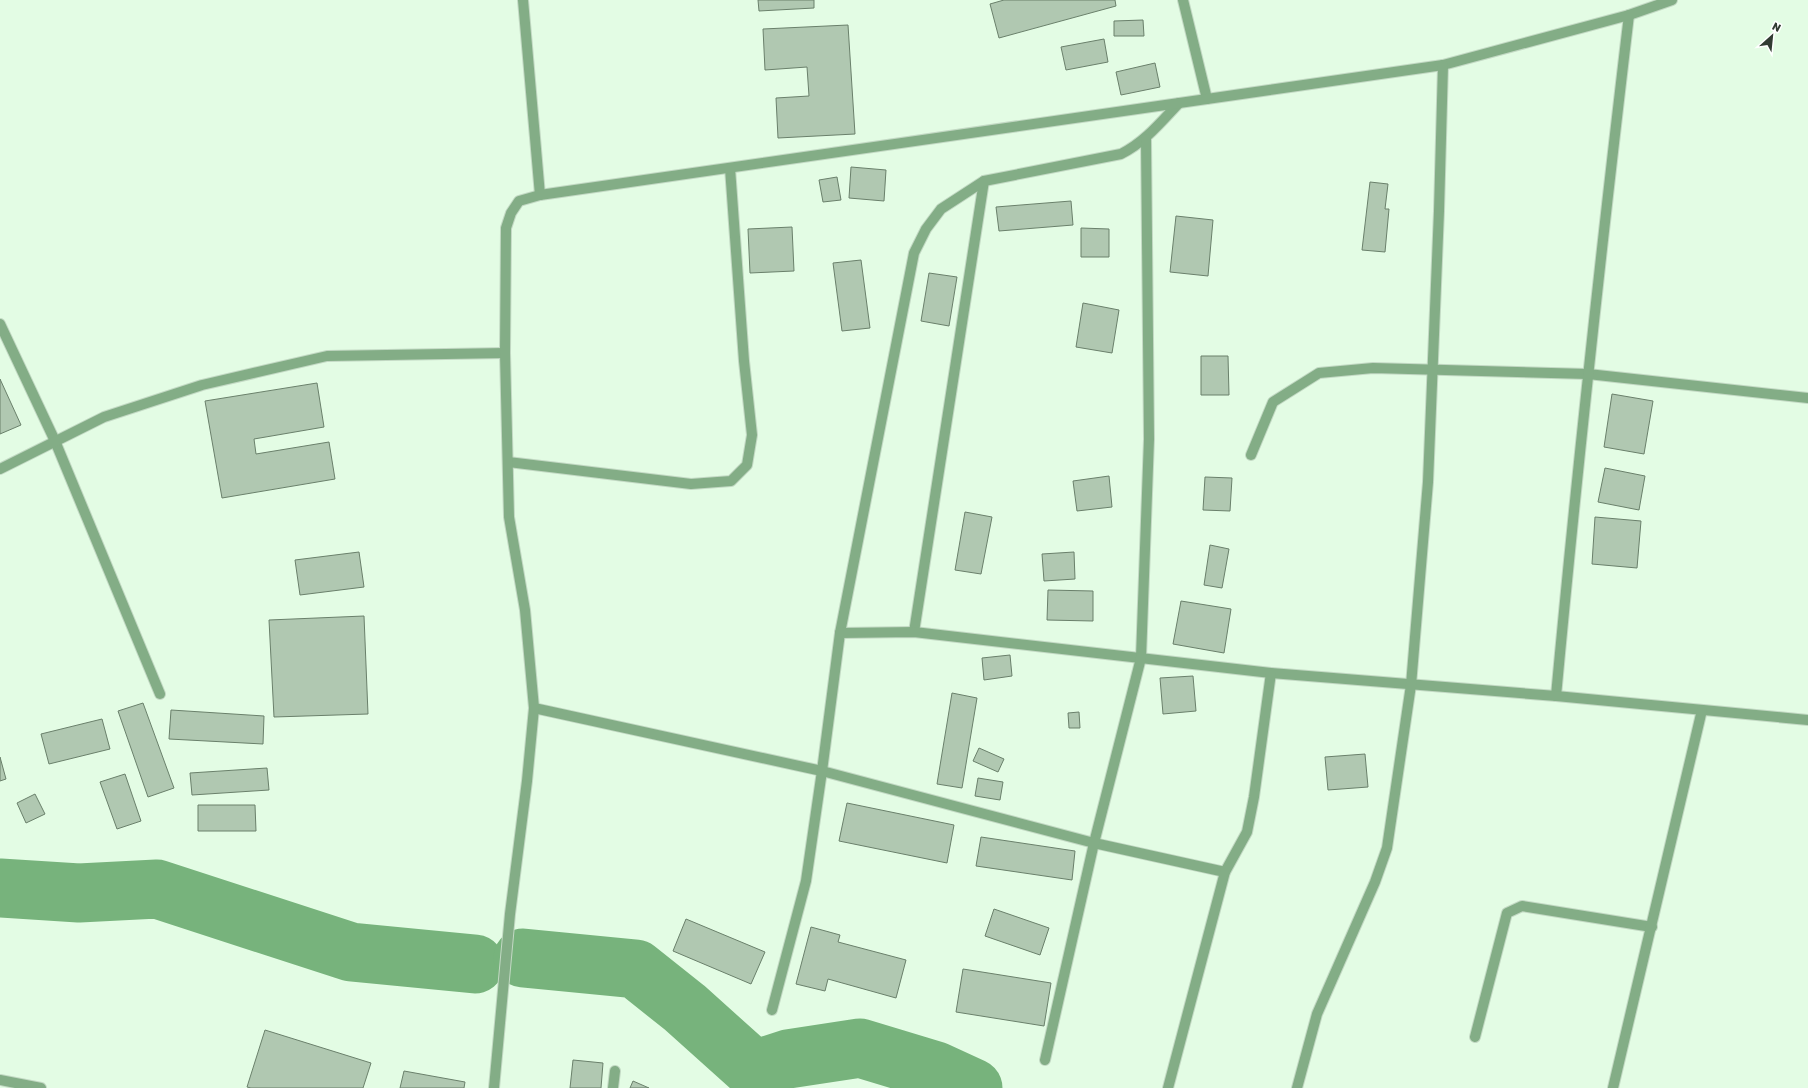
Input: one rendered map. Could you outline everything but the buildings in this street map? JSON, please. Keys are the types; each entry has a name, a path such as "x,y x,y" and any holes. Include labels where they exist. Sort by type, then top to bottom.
{"street":[{"path":"523,0 540,195"},
{"path":"1183,0 1207,99"},
{"path":"494,1088 510,914 527,781 534,708 525,610 509,517 505,353 506,228 511,214 519,201 540,195 1443,65 1629,15 1672,0"},
{"path":"1556,696 1572,514 1600,257 1629,15"},
{"path":"1298,1088 1317,1014 1375,882 1387,848 1411,685 1428,482 1439,211 1443,65"},
{"path":"772,1010 806,881 840,633 914,253 926,229 941,208 984,181 1121,154 1133,148 1146,138 1179,103"},
{"path":"1045,1060 1094,843 1141,658 1149,439 1146,138"},
{"path":"508,462 691,484 731,481 747,466 752,435 744,361 730,168"},
{"path":"914,632 984,181"},
{"path":"0,324 54,442 160,694"},
{"path":"0,469 104,417 202,385 327,356 505,353"},
{"path":"1252,455 1273,402 1319,373 1373,368 1588,374 1808,398"},
{"path":"840,633 914,632 1271,673 1556,696 1808,720"},
{"path":"1168,1088 1224,872 1247,832 1254,797 1271,673"},
{"path":"534,708 822,771 1094,843 1224,872"},
{"path":"1613,1088 1702,710"},
{"path":"1475,1037 1507,913 1522,906 1652,927"},
{"path":"613,1088 615,1072"},
{"path":"0,1080 41,1088"}],"waterway":[{"path":"0,888 79,893 157,889 351,952 475,964"},
{"path":"523,958 636,969 685,1008 754,1070 788,1059 860,1048 936,1071 973,1088"}]}
